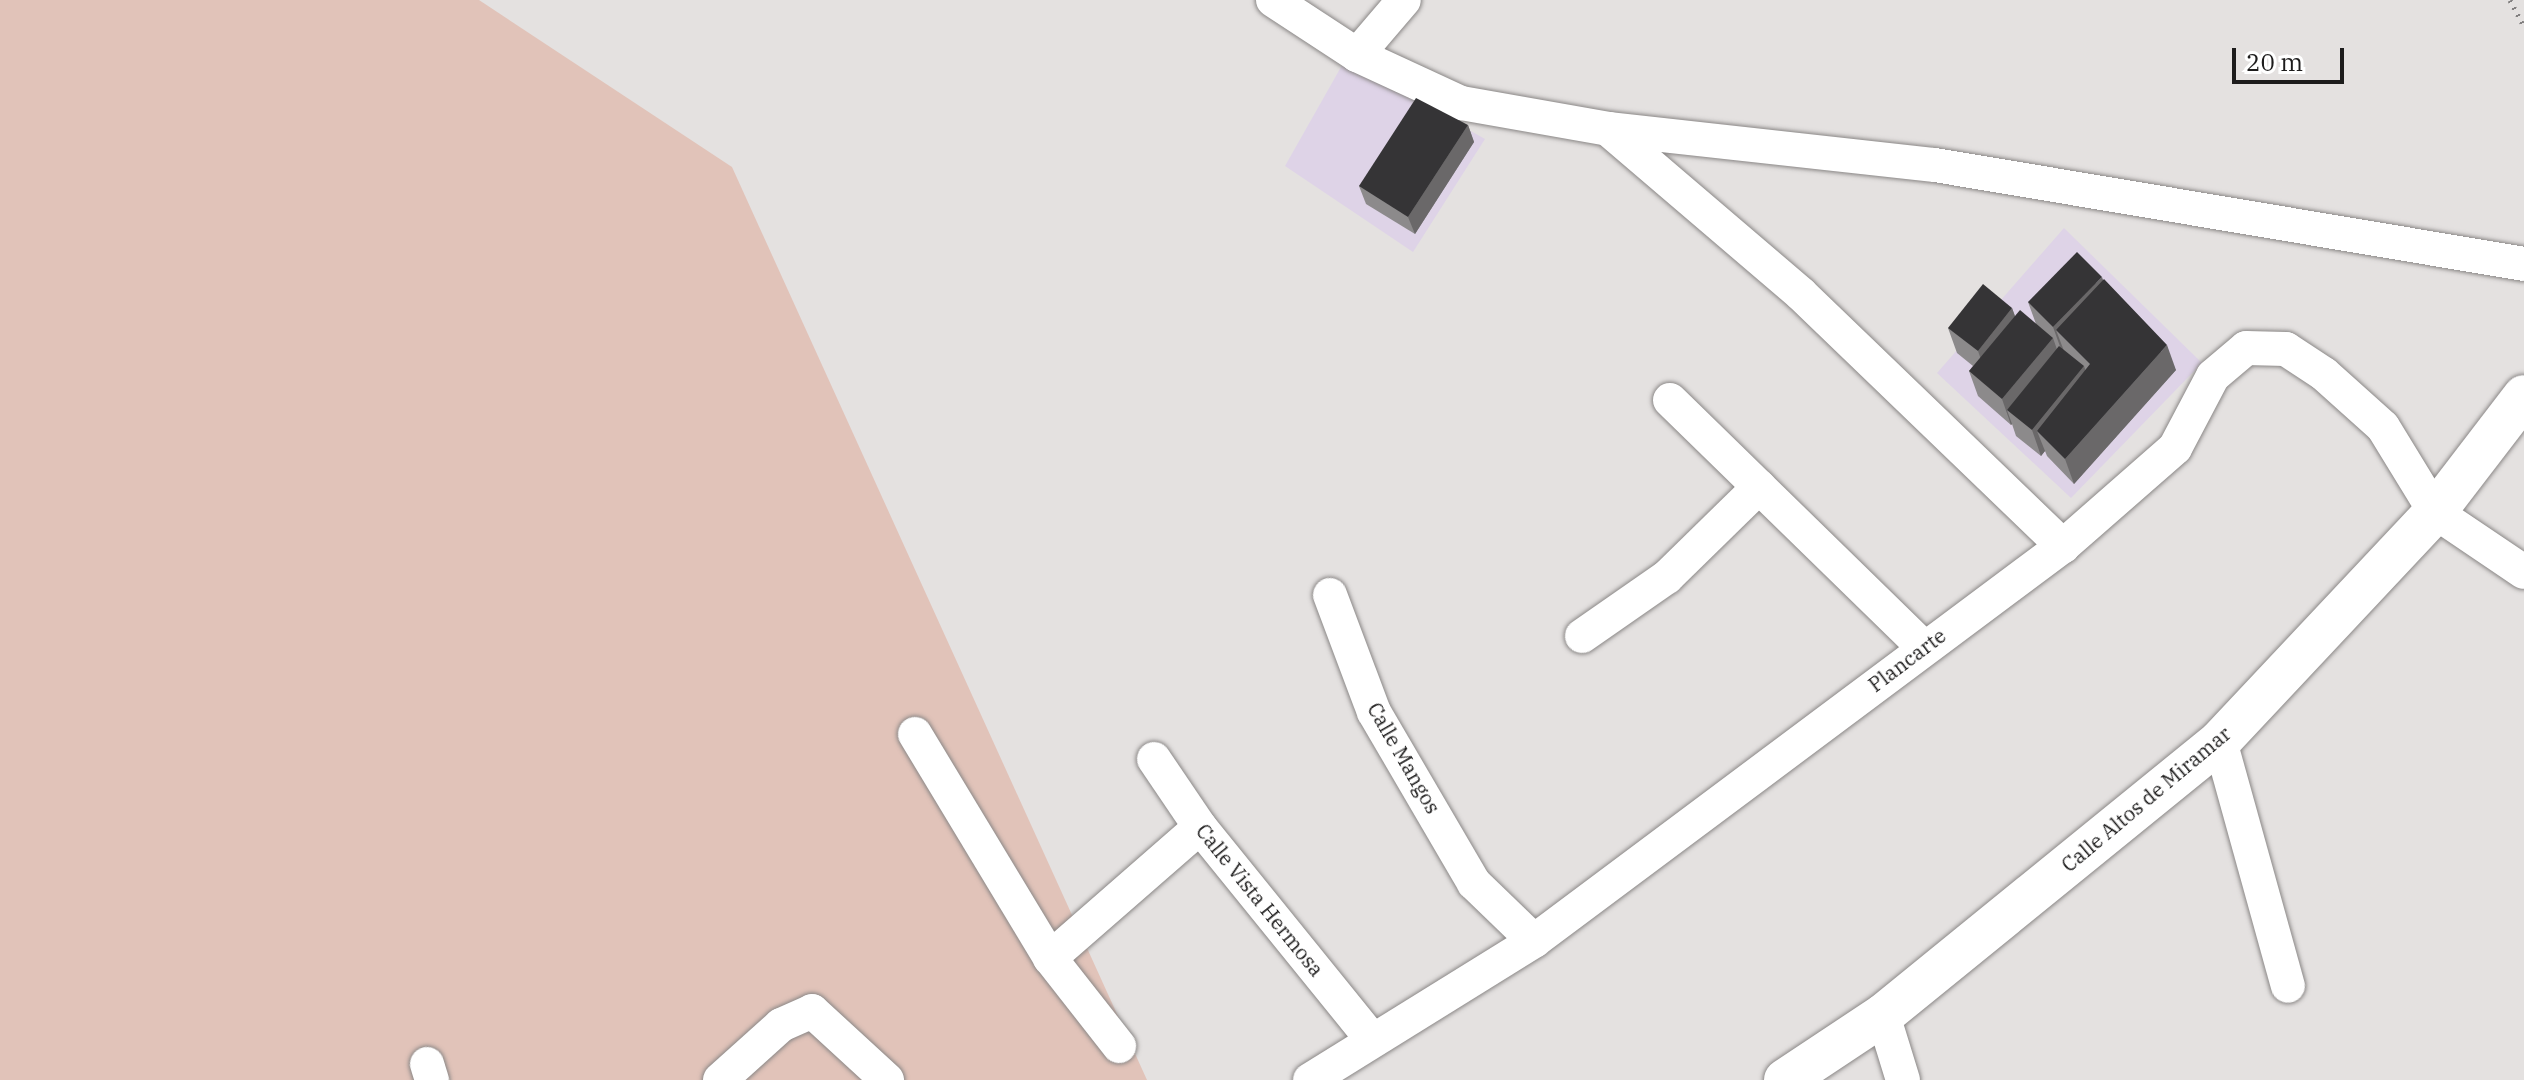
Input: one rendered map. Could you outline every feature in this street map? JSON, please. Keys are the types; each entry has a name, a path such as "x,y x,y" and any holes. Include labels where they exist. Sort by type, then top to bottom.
{"street":[{"path":"1273,0 1357,55 1461,103 1608,129 1935,165 2524,264"},
{"path":"1357,55 1404,0"},
{"path":"1608,129 1801,294 2063,546"},
{"name":"Plancarte","path":"1310,1080 1371,1038 1534,941 2063,546 2175,448 2213,376 2246,348 2286,349 2324,374 2383,427 2435,512"},
{"name":"Calle Altos de Miramar","path":"1785,1080 1883,1015 2220,741 2435,512 2524,396"},
{"path":"1670,400 1924,648"},
{"path":"1582,636 1667,577 1759,487"},
{"path":"2435,512 2524,572"},
{"name":"Calle Mangos","path":"1330,595 1374,712 1474,883 1534,941"},
{"path":"915,734 1050,958 1119,1046"},
{"path":"2220,741 2288,986"},
{"name":"Calle Vista Hermosa","path":"1154,759 1200,827 1371,1038"},
{"path":"1050,958 1200,827"},
{"path":"720,1080 781,1025 812,1011 887,1080"},
{"path":"1883,1015 1903,1080"}],"path":[{"path":"2510,0 2524,26"}],"shaded area":[{"path":"0,0 479,0 732,167 1147,1080 0,1080"},
{"path":"1345,60 1485,139 1413,252 1285,166"},
{"path":"2064,228 2202,363 2071,498 1937,373"}],"building":[{"path":"1416,98 1468,125 1408,217 1359,186"},
{"path":"2077,252 2102,277 2053,327 2028,302"},
{"path":"2104,279 2167,345 2065,459 2037,431 2090,364 2056,330"},
{"path":"1983,284 2012,308 1978,351 1948,328"},
{"path":"2020,310 2053,338 2002,399 1969,371"},
{"path":"2059,346 2084,366 2032,430 2007,410"}]}
